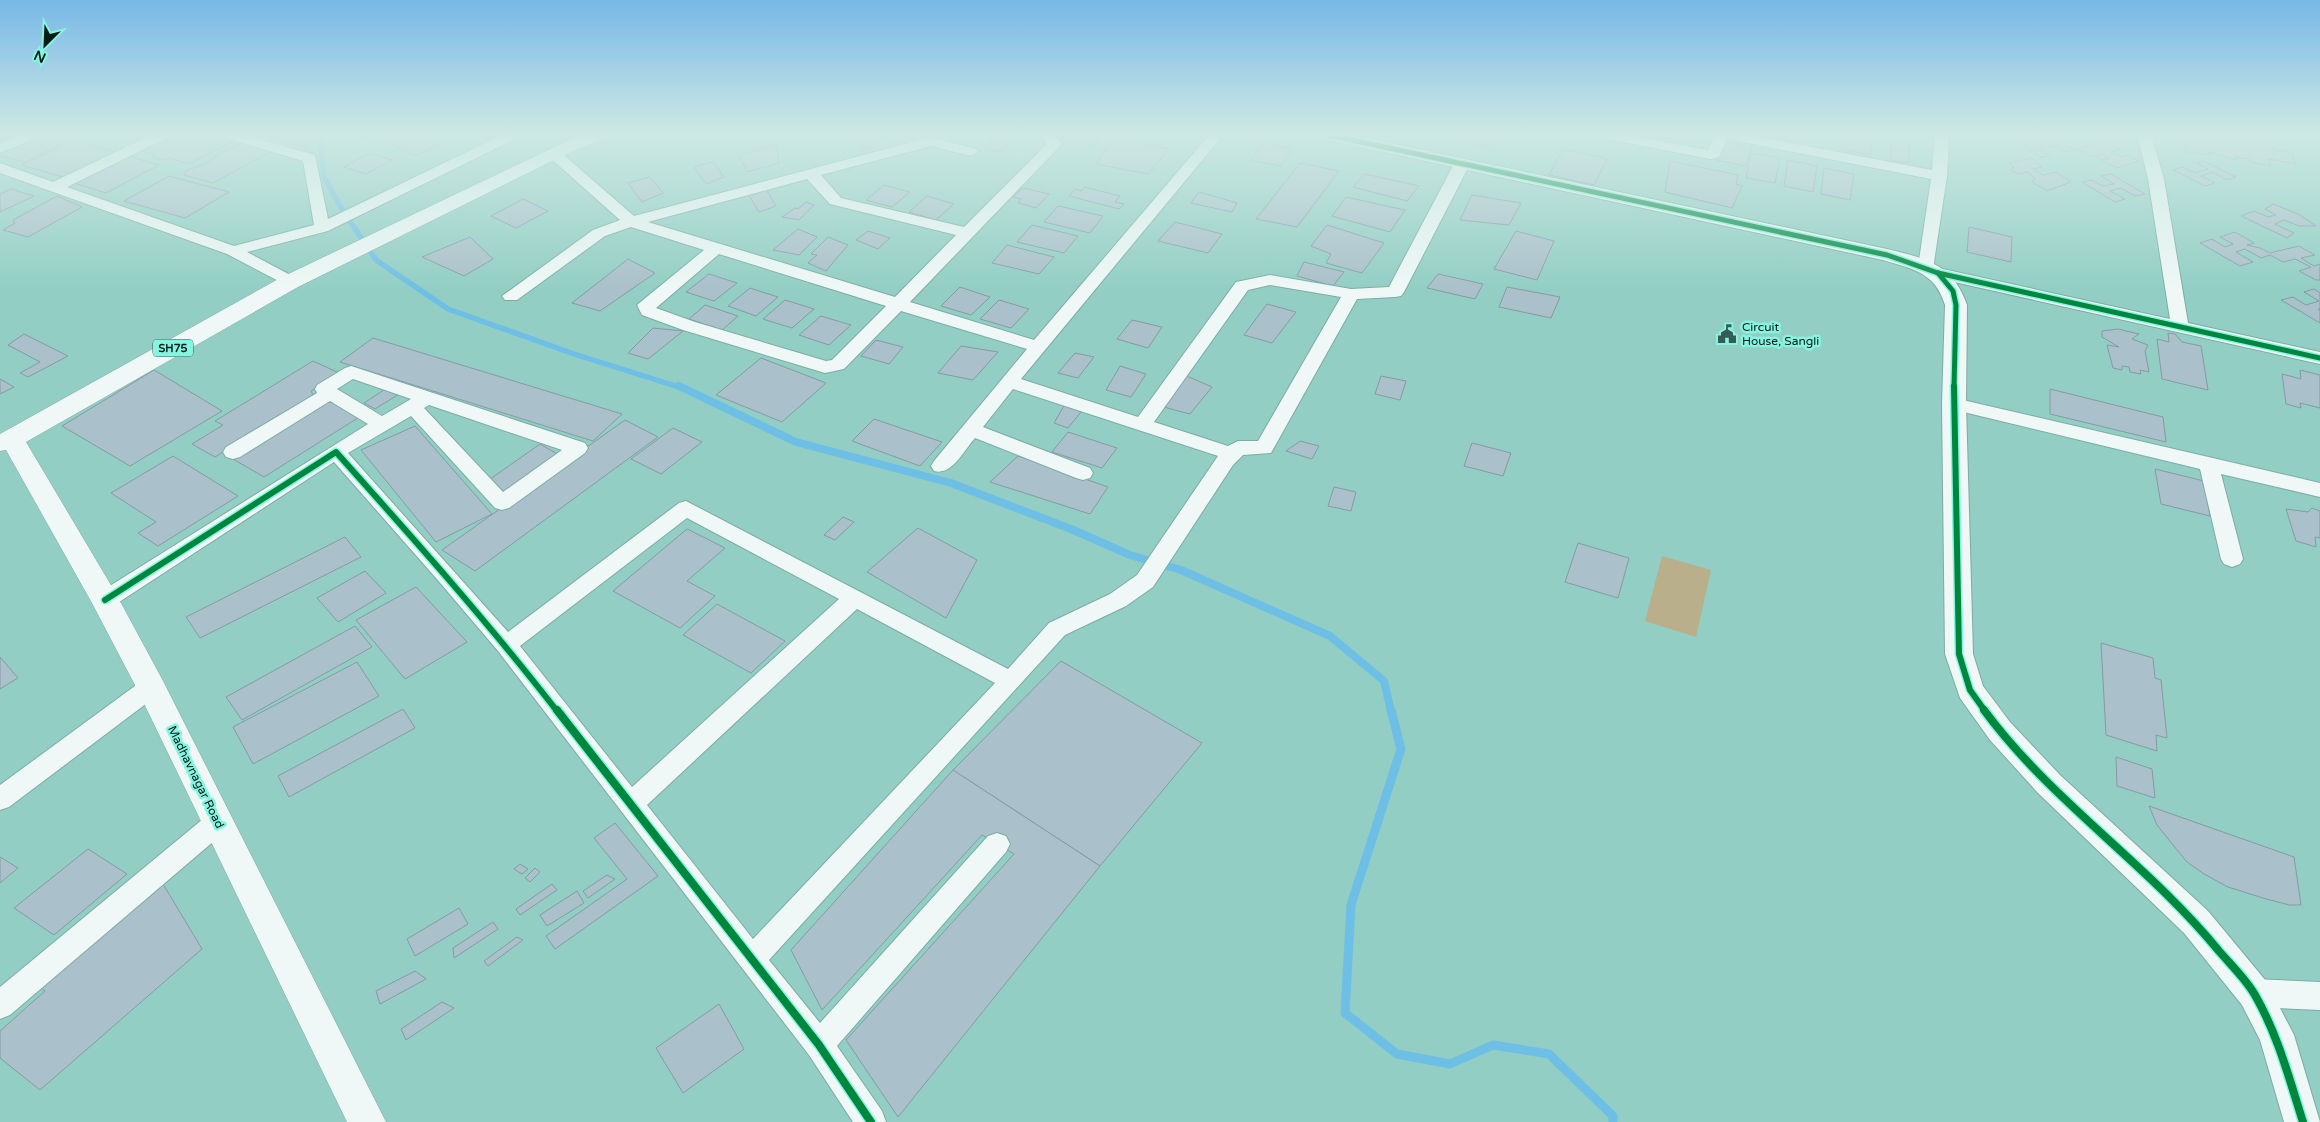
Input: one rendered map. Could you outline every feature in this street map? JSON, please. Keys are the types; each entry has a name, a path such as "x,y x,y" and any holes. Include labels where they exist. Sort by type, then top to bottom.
{"main road":[{"name":"SH75","path":"6,441 290,282 486,186"},
{"name":"Madhavnagar Road","path":"6,441 105,600 151,687 367,1122"}],"street":[{"path":"315,186 322,228"},
{"path":"233,251 322,228 407,186"},
{"path":"591,186 631,222 1038,347"},
{"path":"512,296 599,233 631,222 761,186"},
{"path":"823,186 836,200 966,233"},
{"path":"716,248 646,305 648,311 689,326 825,367 838,365 1013,186"},
{"path":"940,466 1173,186"},
{"path":"1142,425 1242,286 1270,280 1351,294 1395,292 1450,186"},
{"path":"1566,186 1887,255 1932,270 2320,358"},
{"path":"1938,186 1932,270 1953,291 1956,305 1954,404 1958,654 1970,690 2000,731 2048,784 2196,922 2254,994 2276,1034 2303,1122"},
{"path":"2157,186 2180,327"},
{"path":"54,187 233,251 290,282"},
{"path":"752,958 1058,629 1118,600 1144,582 1232,454 1238,448 1264,448 1351,294"},
{"path":"383,425 324,389 351,372 420,402 578,448 502,503 420,402"},
{"path":"1010,382 1232,454"},
{"path":"233,452 330,393"},
{"path":"105,600 336,452 420,402"},
{"path":"1954,404 2320,490"},
{"path":"971,429 1083,473"},
{"path":"336,452 506,644 819,1045 871,1122"},
{"path":"2209,463 2232,559"},
{"path":"506,644 686,508 1011,681"},
{"path":"630,804 855,598"},
{"path":"0,799 151,687"},
{"path":"0,1006 218,822"},
{"path":"819,1045 997,844"},
{"path":"2254,994 2320,996"}],"shaded area":[{"path":"1662,556 1711,570 1696,637 1645,621"}],"building":[{"path":"85,186 119,186 106,193"},
{"path":"150,186 208,186 229,192 185,218 124,201"},
{"path":"630,186 658,186 663,193 642,202"},
{"path":"882,186 910,192 892,207 866,200"},
{"path":"1282,186 1327,186 1297,227 1256,219"},
{"path":"1354,186 1419,186 1407,201"},
{"path":"1666,186 1742,186 1732,208 1665,192"},
{"path":"1786,186 1814,186 1813,192"},
{"path":"1822,186 1852,186 1850,200 1821,194"},
{"path":"2039,186 2059,186 2047,191"},
{"path":"2089,186 2132,186 2145,194 2135,196 2121,188 2110,191 2125,199 2115,202"},
{"path":"1085,187 1120,196 1115,202 1124,204 1119,209 1069,196 1075,189 1081,191"},
{"path":"1023,188 1049,194 1036,208 1018,203 1021,199 1013,197"},
{"path":"11,189 34,196 0,212 0,194"},
{"path":"766,189 776,206 759,212 748,194"},
{"path":"1199,192 1237,203 1232,212 1191,203"},
{"path":"1472,195 1521,203 1509,225 1460,220"},
{"path":"57,196 82,207 28,237 3,230 15,223 13,220"},
{"path":"927,196 954,204 936,220 909,212"},
{"path":"1346,197 1405,210 1390,232 1332,216"},
{"path":"523,199 548,211 516,228 491,216"},
{"path":"806,202 814,205 799,220 782,217 795,208 798,209"},
{"path":"2273,204 2298,214 2316,226 2299,226 2284,220 2275,224 2294,233 2287,238 2241,216 2254,211 2268,217 2276,215 2265,209"},
{"path":"1058,206 1103,216 1090,233 1044,222"},
{"path":"1175,222 1222,234 1208,253 1158,241"},
{"path":"1032,225 1078,236 1064,253 1017,242"},
{"path":"1327,225 1384,243 1362,273 1326,263 1331,254 1311,246"},
{"path":"1969,227 2012,237 2011,262 1967,252"},
{"path":"798,229 817,237 799,255 773,250"},
{"path":"868,231 890,238 878,249 856,240"},
{"path":"1516,231 1554,241 1537,280 1494,269"},
{"path":"2235,232 2254,243 2247,245 2270,253 2299,246 2315,255 2301,258 2314,266 2320,264 2320,280 2316,280 2299,271 2311,267 2295,259 2283,262 2270,255 2261,258 2245,249 2236,252 2253,262 2240,266 2200,243 2212,239 2225,247 2233,244 2220,237"},
{"path":"470,237 493,259 464,276 422,257"},
{"path":"828,237 848,245 826,271 808,263 817,255 811,254"},
{"path":"1007,245 1054,257 1039,274 992,263"},
{"path":"628,259 655,273 600,311 572,303"},
{"path":"1304,262 1344,272 1333,286 1297,276"},
{"path":"709,274 737,283 714,301 686,292"},
{"path":"1438,274 1483,284 1475,299 1427,288"},
{"path":"960,287 990,297 971,315 941,306"},
{"path":"1507,287 1560,297 1551,318 1499,307"},
{"path":"750,288 778,297 756,316 728,306"},
{"path":"2314,289 2320,293 2320,309 2318,309 2320,311 2320,323 2281,300 2293,297 2306,305 2319,301 2304,292"},
{"path":"785,300 814,309 792,328 763,319"},
{"path":"999,300 1029,309 1011,328 980,319"},
{"path":"1267,304 1296,312 1272,343 1244,335"},
{"path":"705,305 738,316 722,330 689,319"},
{"path":"821,316 851,325 829,345 799,335"},
{"path":"1132,320 1162,327 1148,348 1117,339"},
{"path":"653,328 683,331 648,359 628,353"},
{"path":"2118,329 2139,334 2132,339 2148,345 2145,351 2149,372 2140,370 2141,374 2130,372 2129,367 2122,366 2122,370 2113,368 2107,345 2119,347 2102,337 2102,331"},
{"path":"2168,333 2175,334 2182,342 2201,346 2208,390 2162,379 2157,339 2169,342"},
{"path":"24,334 68,356 28,377 20,373 40,362 8,345"},
{"path":"373,338 622,414 593,441 340,362"},
{"path":"876,340 903,347 889,364 861,356"},
{"path":"961,346 998,352 973,380 938,373"},
{"path":"1075,353 1094,357 1078,378 1058,373"},
{"path":"761,358 826,383 782,422 716,395"},
{"path":"313,361 339,373 311,391 313,395 215,457 192,444 223,425 215,421"},
{"path":"1120,366 1146,374 1131,397 1106,390"},
{"path":"154,370 222,411 130,466 62,426"},
{"path":"2300,370 2320,375 2320,408 2300,403 2301,408 2286,404 2282,374 2301,379"},
{"path":"1182,374 1212,387 1190,414 1160,406"},
{"path":"1381,376 1406,381 1400,400 1375,394"},
{"path":"0,379 14,387 0,394"},
{"path":"387,388 399,394 375,409 364,403"},
{"path":"2050,389 2163,417 2166,442 2050,414"},
{"path":"330,400 361,416 264,477 233,459"},
{"path":"1065,404 1081,412 1068,428 1054,423"},
{"path":"874,419 942,442 920,466 852,441"},
{"path":"625,420 658,437 475,571 442,550"},
{"path":"415,426 492,514 436,542 361,450"},
{"path":"673,428 702,442 661,474 631,459"},
{"path":"1068,432 1117,448 1102,468 1052,452"},
{"path":"1300,441 1319,446 1312,459 1286,451"},
{"path":"1472,443 1511,453 1503,476 1464,466"},
{"path":"540,444 559,455 506,493 486,482"},
{"path":"173,456 238,496 158,546 138,533 156,522 111,493"},
{"path":"1018,456 1108,487 1090,514 990,482"},
{"path":"2155,469 2204,481 2210,516 2161,504"},
{"path":"1334,487 1356,492 1351,511 1328,506"},
{"path":"2312,508 2320,511 2320,538 2315,537 2316,547 2296,541 2286,509 2308,512"},
{"path":"843,517 854,522 835,540 824,535"},
{"path":"918,528 977,560 946,618 867,572"},
{"path":"687,529 725,548 687,581 715,596 680,628 613,591"},
{"path":"345,537 361,557 200,638 186,617"},
{"path":"1578,543 1629,558 1618,598 1565,582"},
{"path":"365,571 386,593 338,622 317,598"},
{"path":"416,587 467,642 405,679 356,620"},
{"path":"717,604 785,641 751,673 683,635"},
{"path":"355,626 372,647 242,720 226,697"},
{"path":"2101,643 2153,658 2155,678 2161,680 2167,738 2156,735 2157,751 2106,735"},
{"path":"0,657 18,678 0,689"},
{"path":"1061,661 1202,743 1100,866 953,770"},
{"path":"357,662 379,696 253,764 233,727"},
{"path":"403,709 415,728 289,797 278,776"},
{"path":"2116,757 2152,769 2155,798 2117,786"},
{"path":"953,770 1100,866 898,1117 846,1040 1014,854 982,835 822,1010 791,950"},
{"path":"2149,806 2294,857 2301,905 2289,905 2228,887 2204,874 2187,862 2173,845 2157,825"},
{"path":"615,823 658,876 555,949 546,936 627,879 594,838"},
{"path":"88,849 127,874 54,935 14,908"},
{"path":"0,857 18,868 0,883"},
{"path":"520,864 528,869 522,874 514,869"},
{"path":"535,868 540,872 530,882 525,878"},
{"path":"607,875 615,879 588,898 583,891"},
{"path":"163,884 202,949 40,1090 0,1058 0,1031 45,991 35,983"},
{"path":"552,884 557,890 520,915 516,909"},
{"path":"577,891 584,903 547,926 540,915"},
{"path":"459,908 468,924 415,956 407,939"},
{"path":"493,922 498,929 454,958 453,948"},
{"path":"517,937 523,940 488,966 484,961"},
{"path":"415,971 426,979 380,1004 376,991"},
{"path":"442,1002 454,1008 406,1040 401,1029"},
{"path":"719,1004 744,1049 683,1093 656,1048"}],"waterway":[{"path":"329,186 343,211 376,260 448,309 574,354 682,388"},
{"path":"679,386 796,442 951,483 1071,529 1130,555 1181,570 1330,636 1384,681 1391,711"},
{"path":"1391,710 1401,749 1351,905 1345,1013 1397,1054 1450,1064 1493,1045 1549,1054 1613,1116 1613,1122"}],"cycle path":[{"path":"1568,186 1887,255 1938,273 2320,358"},
{"path":"1938,273 1953,291 1956,305 1954,404 1959,654 1970,690 2000,731 2049,784 2196,922 2254,993 2276,1035 2303,1122"},
{"path":"105,600 336,452 444,572 506,645 819,1045 871,1122"}],"place":[{"name":"Circuit House, Sangli","path":"1727,334"}]}
